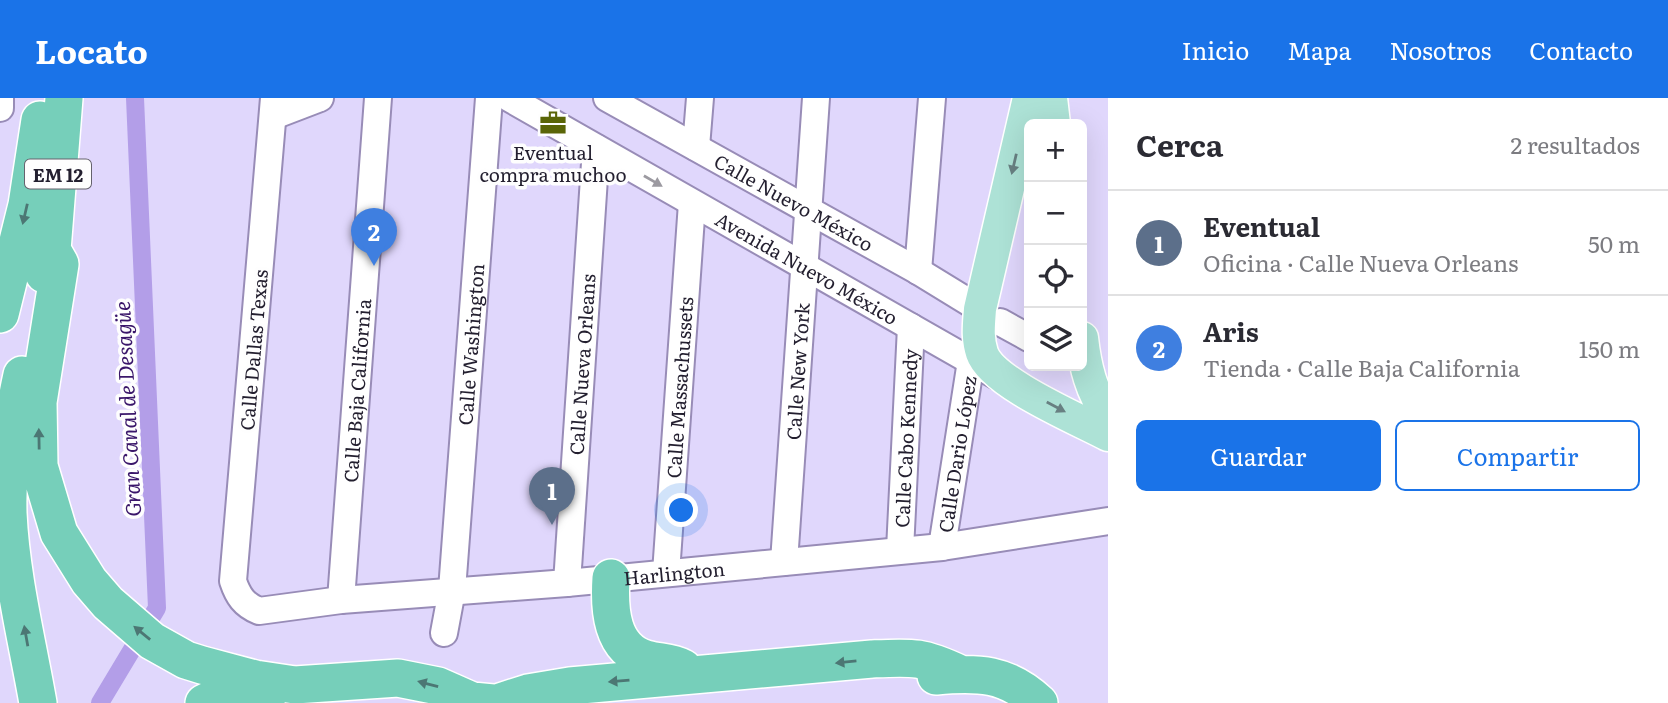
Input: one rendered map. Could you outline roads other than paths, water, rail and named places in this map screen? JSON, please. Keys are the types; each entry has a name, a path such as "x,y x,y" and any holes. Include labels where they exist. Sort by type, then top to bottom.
{"highway":[{"name":"EM 12","path":"0,314 27,205 42,98"},
{"name":"EM 12","path":"52,250 64,98"},
{"path":"52,250 60,264 38,402 39,466 59,533 89,581 116,610 152,641 186,660 207,688 299,703"},
{"path":"38,703 13,562 8,513 9,456 14,409 46,264 52,250"},
{"path":"611,579 610,604 614,623 618,637 628,650 648,660 671,661 696,676"},
{"path":"207,688 255,679 295,685 398,678 438,686 472,701 495,703 528,693 570,686 916,657 933,661 960,674"},
{"path":"650,703 960,674 986,675 1008,681 1023,689 1039,703"},
{"path":"307,703 362,703"}],"main road":[{"name":"Calle Dario López","path":"1003,379 988,365 978,337 990,316 1029,98"},
{"path":"1051,98 1053,119"},
{"path":"1091,373 1099,403 1108,415"},
{"name":"Avenida Nuevo México","path":"1003,379 1108,435"}],"street":[{"path":"0,108 1,98"},
{"path":"273,107 320,98"},
{"name":"Calle Baja California","path":"341,600 378,98"},
{"name":"Calle Washington","path":"443,633 452,590 489,98"},
{"name":"Avenida Nuevo México","path":"509,98 1003,379"},
{"name":"Calle Nuevo México","path":"607,98 918,271 1024,335"},
{"path":"696,147 699,98"},
{"name":"Calle New York","path":"784,562 816,98"},
{"path":"918,271 932,98"},
{"name":"Calle Dallas Texas","path":"241,600 233,581 273,107"},
{"name":"Calle Nueva Orleans","path":"568,583 596,148"},
{"name":"Calle Massachussets","path":"666,573 692,204"},
{"name":"Calle Cabo Kennedy","path":"900,550 911,327"},
{"name":"Calle Dario López","path":"942,547 971,361"},
{"name":"Harlington","path":"241,600 259,611 341,600 568,583 942,547 1108,521"}],"waterway":[{"name":"Gran Canal de Desagüe","path":"100,703 157,608 135,98"}],"place":[{"name":"Eventual compra muchoo","path":"553,123"},
{"name":"Aris","path":"374,266"},
{"name":"Eventual","path":"552,525"}]}
